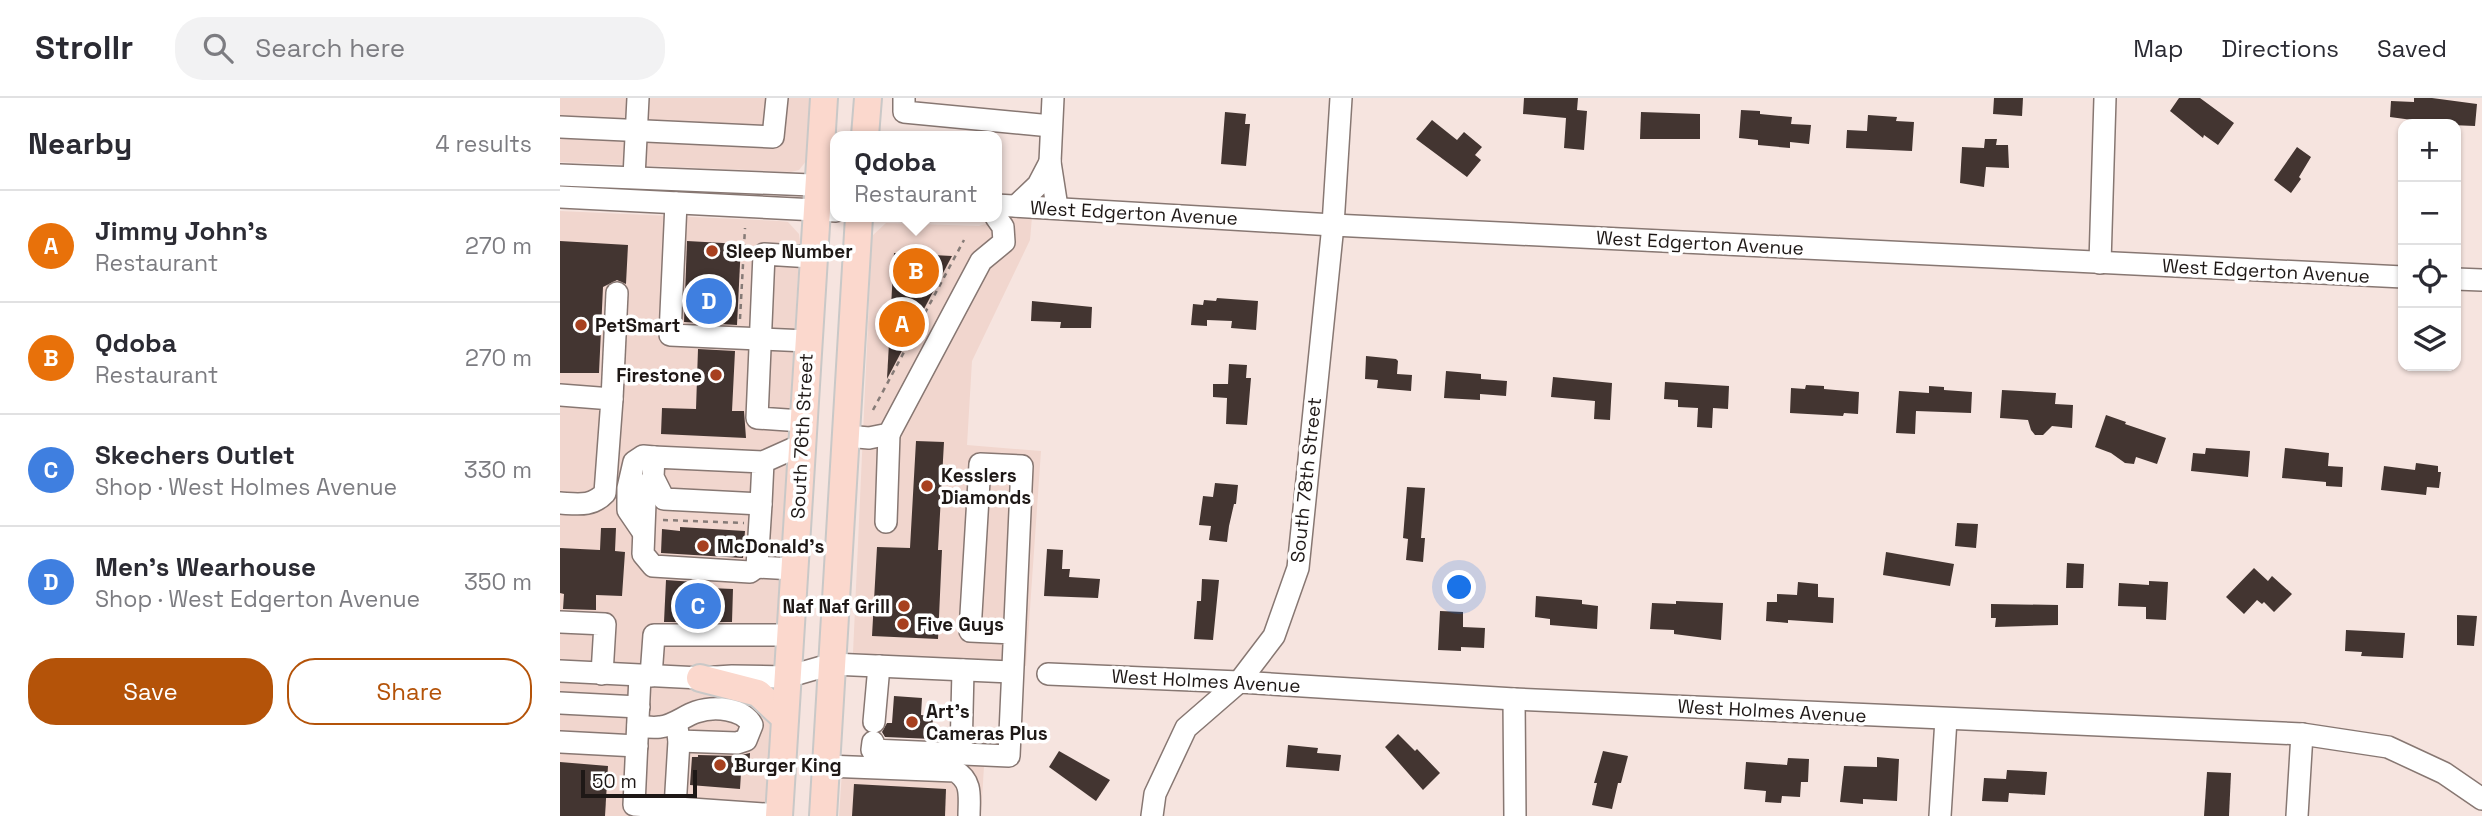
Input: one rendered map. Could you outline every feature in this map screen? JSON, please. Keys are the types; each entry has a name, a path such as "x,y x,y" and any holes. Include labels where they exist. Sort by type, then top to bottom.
{"main road":[{"name":"South 76th Street","path":"779,815 812,257 826,198 824,98"},
{"path":"865,131 868,98"},
{"path":"823,816 859,222"},
{"path":"802,433 846,441"},
{"path":"700,678 758,693 785,718"}],"street":[{"path":"634,177 638,98"},
{"path":"560,127 773,137 777,98"},
{"path":"904,98 904,112 1051,126"},
{"path":"1054,98 1050,162 1057,208"},
{"name":"South 78th Street","path":"1152,816 1155,794 1186,728 1239,682 1274,636 1298,568 1332,225 1341,98"},
{"path":"2100,263 2105,98"},
{"path":"1006,205 1038,185 1050,162"},
{"path":"560,175 634,177 826,198"},
{"path":"560,197 676,203 826,198"},
{"path":"676,203 670,335 807,341"},
{"name":"West Edgerton Avenue","path":"1006,205 1332,225 2398,277"},
{"path":"886,522 889,434 981,261 1004,242 1003,227 1000,222"},
{"path":"802,433 757,418 764,254 812,257"},
{"path":"2461,279 2482,280"},
{"path":"560,503 587,504 598,501 605,493 617,293"},
{"path":"560,396 612,399"},
{"path":"793,569 757,567 750,572 653,566 643,554 650,526 643,494 632,478 634,462 643,456 763,462 802,433"},
{"path":"846,441 889,434"},
{"path":"654,457 653,477 664,499 761,504"},
{"path":"757,567 763,462"},
{"path":"879,666 872,750 1009,756 1022,466 980,464 970,631 1013,633"},
{"path":"560,622 605,624 602,674"},
{"path":"779,815 634,805 638,726 654,635 789,635"},
{"path":"560,671 700,678 787,677 832,664 1012,672"},
{"path":"961,754 963,670"},
{"name":"West Holmes Avenue","path":"1048,674 1239,682 1514,699 2302,734 2388,747 2444,773 2482,799"},
{"path":"1514,699 1515,816"},
{"path":"560,703 638,726 677,731 675,808"},
{"path":"1940,816 1946,719"},
{"path":"560,742 638,726"},
{"path":"2297,816 2302,734"},
{"path":"826,766 956,771 965,776 970,789 969,816"}],"path":[{"path":"740,322 745,228"},
{"path":"873,410 964,240"},
{"path":"650,526 752,524"}],"shaded area":[{"path":"560,98 811,98 807,160 799,170 791,172 560,162"},
{"path":"560,211 779,221 788,222 799,234 765,816 560,816"},
{"path":"1032,217 1030,240 972,361 967,445 1041,451 1026,666 853,653 872,236 886,223 979,226 1002,222 1002,219"},
{"path":"843,758 984,766 981,816 839,816"}],"building":[{"path":"1524,98 1578,98 1577,110 1587,111 1584,150 1564,148 1566,118 1523,114"},
{"path":"1994,98 2023,98 2022,116 1993,114"},
{"path":"2179,98 2200,98 2234,123 2218,145 2204,135 2203,138 2170,111"},
{"path":"2414,98 2432,98 2477,104 2475,126 2461,125 2461,119 2390,117 2391,101 2414,102"},
{"path":"1741,110 1792,117 1791,124 1811,125 1809,144 1790,142 1790,148 1758,145 1758,140 1739,138"},
{"path":"1225,112 1246,114 1245,124 1250,124 1246,166 1221,164"},
{"path":"1641,112 1700,114 1700,139 1640,139"},
{"path":"1868,115 1897,117 1896,121 1914,122 1912,151 1846,148 1847,130 1867,131"},
{"path":"1432,120 1457,140 1464,132 1482,147 1475,155 1481,160 1467,177 1416,139"},
{"path":"1985,139 1997,139 1996,145 2008,145 2009,168 1986,167 1984,187 1960,183 1962,147 1984,148"},
{"path":"2297,147 2311,157 2291,193 2274,180"},
{"name":"PetSmart","path":"560,241 628,245 626,284 617,280 603,287 599,373 560,373"},
{"path":"687,241 741,244 737,325 684,322"},
{"path":"894,253 952,256 887,379"},
{"path":"1217,298 1258,301 1256,330 1231,328 1232,321 1207,320 1207,326 1191,325 1193,304 1203,305 1204,300 1216,301"},
{"path":"1032,301 1092,307 1091,328 1060,328 1061,322 1031,321"},
{"name":"Firestone","path":"698,349 735,351 732,411 744,411 746,438 661,434 662,408 696,409"},
{"path":"1366,356 1396,359 1397,374 1412,375 1411,391 1377,388 1378,380 1365,379"},
{"path":"1229,364 1247,365 1246,378 1251,378 1247,425 1226,424 1227,398 1213,397 1213,384 1228,384"},
{"path":"1446,371 1481,374 1481,379 1507,381 1506,396 1480,394 1480,400 1444,398"},
{"path":"1553,377 1612,383 1610,420 1594,419 1595,401 1551,397"},
{"path":"1665,382 1729,386 1728,409 1713,408 1712,428 1697,427 1698,408 1678,407 1678,400 1664,399"},
{"path":"1806,385 1859,392 1858,414 1844,413 1843,416 1790,413 1791,388 1805,389"},
{"path":"1929,386 1972,392 1971,413 1916,411 1915,434 1896,433 1899,391 1929,393"},
{"path":"2002,390 2056,393 2055,404 2073,405 2072,428 2052,426 2043,435 2035,435 2028,420 2000,418"},
{"path":"2106,415 2166,438 2157,464 2136,457 2134,464 2125,463 2111,453 2095,447"},
{"path":"916,441 944,442 938,550 942,550 938,639 872,636 877,547 910,548"},
{"path":"2206,448 2250,451 2248,477 2191,471 2193,453 2205,454"},
{"path":"2285,448 2329,453 2328,466 2343,467 2342,487 2326,486 2326,482 2282,478"},
{"path":"2416,463 2438,466 2438,472 2441,472 2439,488 2427,487 2426,495 2381,490 2384,466 2415,470"},
{"path":"1215,483 1238,485 1227,542 1209,540 1211,526 1199,525 1203,496 1213,497"},
{"path":"1407,487 1425,488 1421,538 1425,538 1423,562 1406,560 1408,539 1403,538"},
{"path":"1957,523 1978,524 1976,548 1955,546"},
{"name":"McDonald's","path":"680,527 745,531 743,558 661,553 662,529 680,531"},
{"path":"601,528 616,528 615,551 625,552 622,596 596,595 596,610 563,609 564,594 560,593 560,548 600,550"},
{"path":"1047,549 1063,550 1062,569 1070,569 1069,577 1100,579 1098,598 1044,596"},
{"path":"1886,552 1954,564 1950,586 1883,575"},
{"path":"2067,563 2084,564 2083,588 2066,588"},
{"path":"2254,568 2268,581 2272,576 2292,594 2274,612 2264,602 2262,604 2257,600 2244,614 2226,597"},
{"path":"1202,579 1219,580 1213,640 1194,639"},
{"path":"666,580 709,583 709,588 733,589 732,622 664,622"},
{"path":"2149,581 2168,582 2166,620 2146,619 2146,607 2118,606 2119,583 2149,585"},
{"path":"1798,582 1818,584 1818,597 1834,598 1833,623 1766,621 1767,602 1777,602 1777,594 1797,595"},
{"path":"1536,596 1582,600 1582,604 1598,606 1597,629 1550,625 1550,619 1535,617"},
{"path":"1676,601 1723,603 1721,640 1674,634 1674,630 1650,629 1652,603 1676,604"},
{"path":"1991,604 2058,605 2058,625 1995,627 1996,618 1991,618"},
{"path":"1440,611 1463,612 1463,627 1485,628 1484,648 1438,650"},
{"path":"2457,615 2477,616 2474,646 2457,645"},
{"path":"2346,630 2405,633 2403,658 2361,656 2362,652 2345,651"},
{"name":"Art's Cameras Plus","path":"894,696 922,698 921,715 933,716 932,739 885,737 882,732 887,723 892,723"},
{"path":"1398,734 1440,773 1423,790 1385,747"},
{"path":"1288,745 1318,748 1317,753 1341,755 1339,771 1286,767"},
{"path":"1059,751 1110,780 1096,801 1049,767"},
{"path":"1603,751 1628,756 1612,809 1592,805 1597,783 1594,783"},
{"name":"Burger King","path":"750,753 749,774 741,773 740,789 690,785 692,757"},
{"path":"1877,757 1899,759 1897,801 1863,799 1863,804 1840,802 1844,766 1877,767"},
{"path":"1788,758 1809,759 1808,782 1801,782 1800,797 1782,796 1781,803 1765,802 1766,791 1744,789 1746,762 1787,765"},
{"path":"560,762 608,766 605,816 560,816"},
{"path":"2007,770 2047,772 2045,795 2009,793 2008,802 1982,801 1984,778 2006,779"},
{"path":"2207,772 2231,773 2229,816 2204,816"},
{"path":"854,784 946,789 945,816 852,816"}],"place":[{"name":"Sleep Number","path":"712,251"},
{"name":"Qdoba","path":"916,271"},
{"name":"Men's Wearhouse","path":"709,301"},
{"name":"Jimmy John's","path":"902,324"},
{"name":"PetSmart","path":"581,325"},
{"name":"Firestone","path":"716,375"},
{"name":"Kesslers Diamonds","path":"927,486"},
{"name":"McDonald's","path":"703,546"},
{"name":"Skechers Outlet","path":"698,606"},
{"name":"Naf Naf Grill","path":"904,606"},
{"name":"Five Guys","path":"903,624"},
{"name":"Art's Cameras Plus","path":"912,722"},
{"name":"Burger King","path":"720,765"}]}
